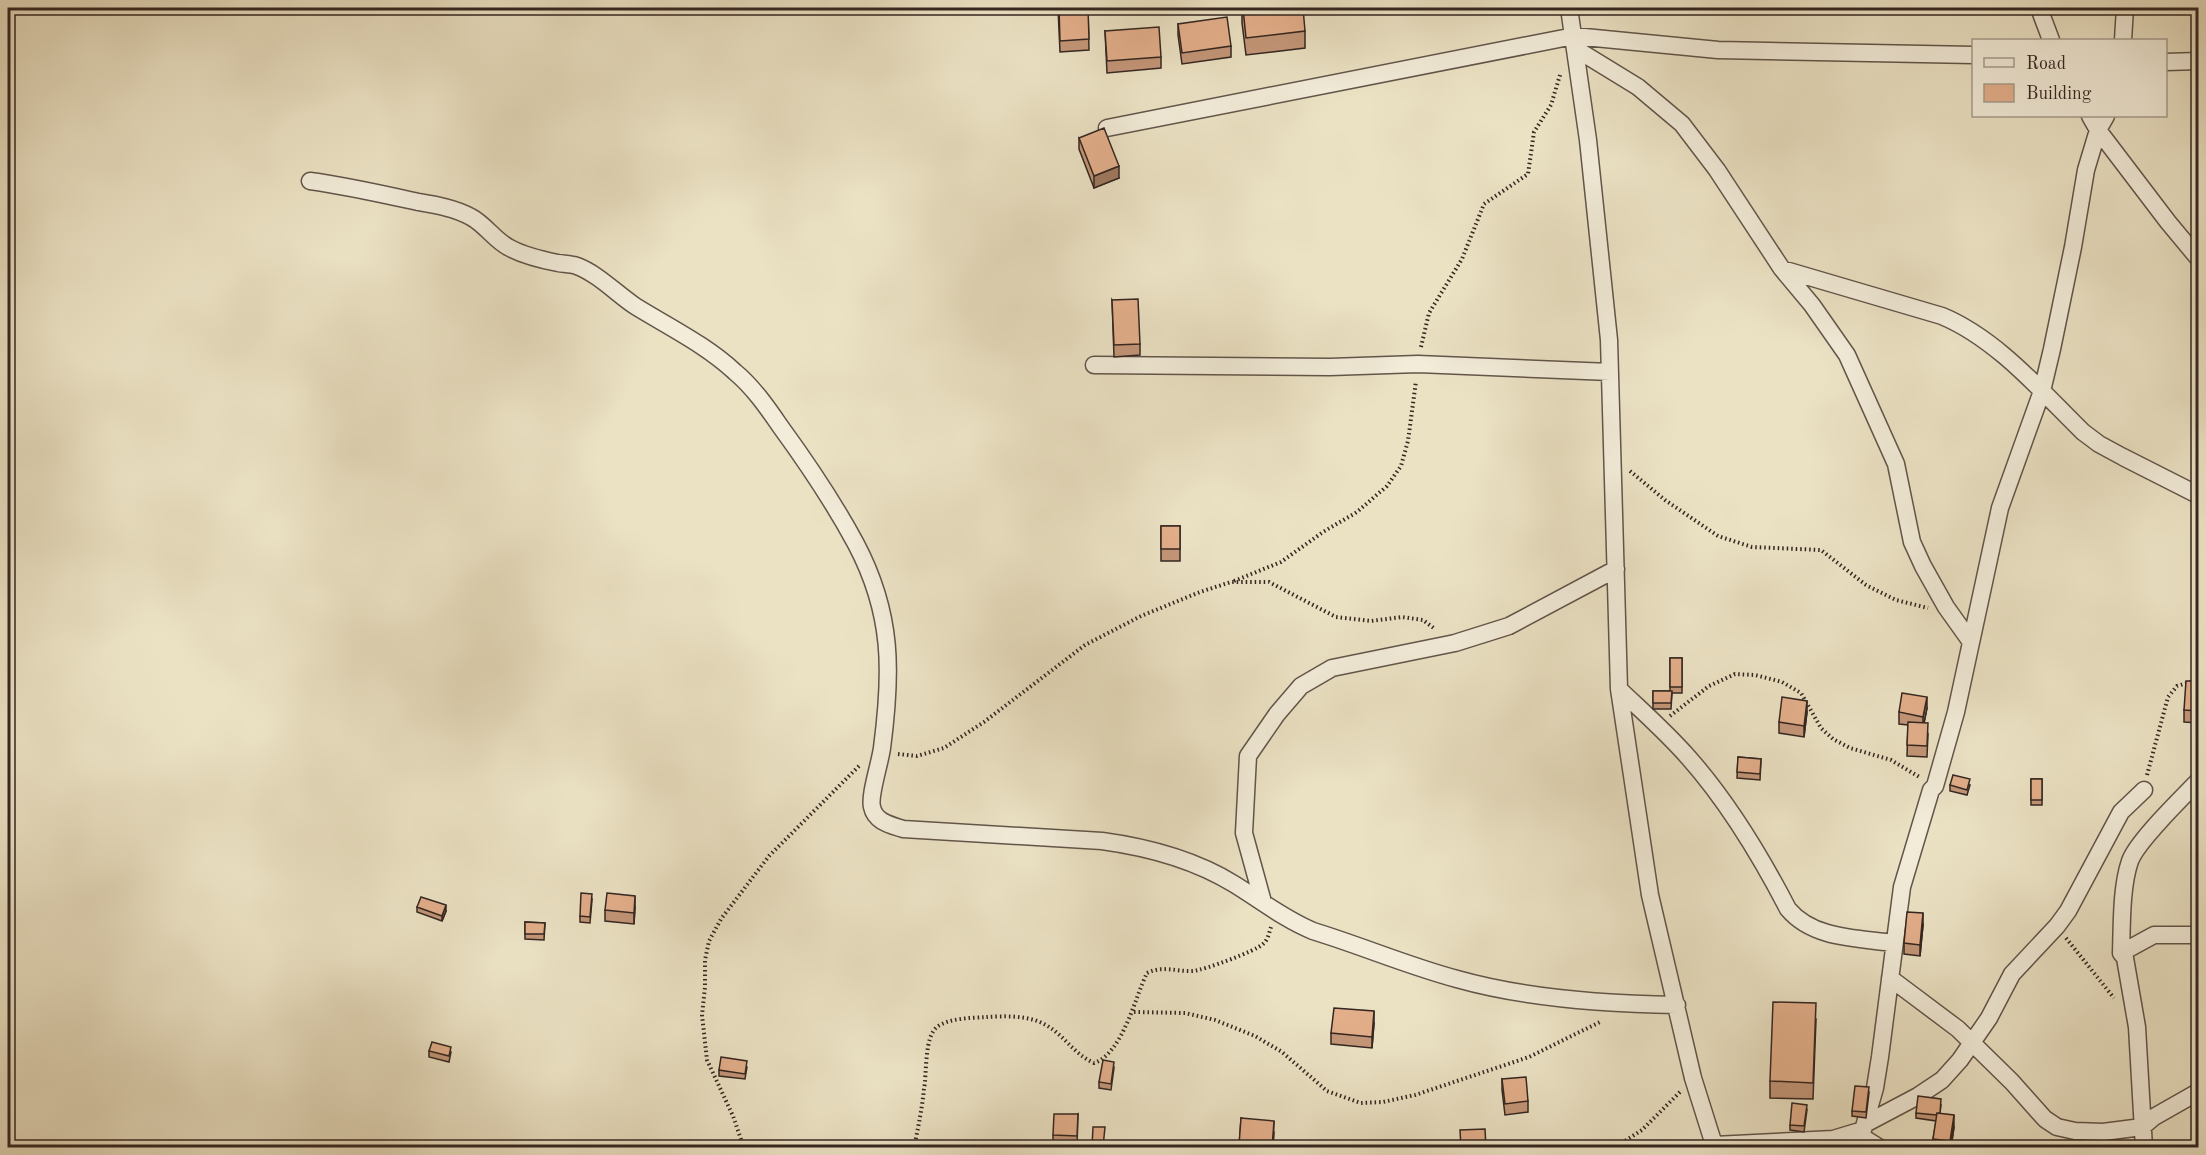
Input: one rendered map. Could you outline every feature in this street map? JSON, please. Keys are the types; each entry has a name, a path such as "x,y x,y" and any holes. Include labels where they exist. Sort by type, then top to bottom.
{"street":[{"path":"1569,8 1608,328 1619,689 1650,895 1693,1078 1715,1147 1833,1139 1861,1128 1932,1089 1960,1060 1989,1018 2012,974 2057,926 2084,883 2121,812 2144,790"},
{"path":"2040,8 2051,39"},
{"path":"2123,39 2126,8"},
{"path":"1575,43 1638,87 1682,124 1717,170 1782,269 1812,305 1847,355 1896,464 1912,542 1946,607 1971,642"},
{"path":"1107,128 1575,43 1730,51 1972,55"},
{"path":"2167,62 2199,61"},
{"path":"2098,120 2168,222 2199,258"},
{"path":"1861,1128 1875,1088 1902,887 1956,712 2000,508 2042,391 2098,120"},
{"path":"310,181 442,206 470,217 486,227 500,243 511,249 555,263 576,265 589,272 633,304 705,348 737,372 763,402 803,457 856,545 877,596 889,658 888,701 872,796 872,808 879,820 903,830 1102,841 1132,845 1194,865 1231,882 1295,924 1313,932 1457,980 1503,990 1538,994 1638,1004 1677,1005"},
{"path":"1782,269 1942,316 1965,326 1984,339 2042,391 2083,432 2099,444 2199,495"},
{"path":"1094,365 1330,367 1418,364 1610,372"},
{"path":"1268,905 1244,833 1248,756 1277,714 1301,686 1332,668 1455,643 1509,626 1616,569"},
{"path":"1619,689 1689,758 1727,806 1795,917 1805,925 1827,933 1893,943"},
{"path":"2144,1148 2136,1020 2125,958 2121,953 2126,874 2131,858 2153,830 2199,781"},
{"path":"2121,953 2154,935 2199,936"},
{"path":"1890,978 1971,1041 2045,1119 2057,1127 2075,1131 2103,1132 2142,1127 2154,1117 2199,1092"},
{"path":"1861,1128 1880,1148"}],"path":[{"path":"744,1148 733,1116 707,1060 702,1015 705,960 709,941 721,919 768,856 860,765 881,752 917,756 944,748 984,722 1085,645 1141,616 1281,562 1323,532 1357,512 1387,486 1401,466 1408,441 1418,364 1429,313 1462,259 1484,204 1528,174 1534,132 1551,105 1561,67"},
{"path":"1612,456 1665,500 1718,536 1752,547 1821,550 1866,585 1896,600 1925,608 1946,607"},
{"path":"1231,582 1269,582 1336,617 1371,621 1402,617 1423,620 1455,643"},
{"path":"1658,726 1709,686 1735,674 1755,675 1782,682 1801,693 1821,728 1833,739 1850,748 1891,760 1935,786"},
{"path":"2144,790 2168,697 2177,686 2199,680"},
{"path":"914,1148 925,1087 929,1043 933,1031 938,1026 977,1018 1022,1018 1042,1023 1054,1030 1080,1056 1094,1063 1102,1060 1110,1050 1134,1012 1147,973 1155,969 1192,971 1210,967 1258,948 1265,943 1270,929 1268,905"},
{"path":"2057,926 2090,970 2136,1020"},
{"path":"1134,1012 1185,1013 1215,1020 1255,1036 1282,1052 1327,1091 1361,1103 1383,1102 1415,1095 1529,1057 1606,1019"},
{"path":"1614,1148 1642,1130 1693,1078"}],"building":[{"path":"1059,8 1088,8 1089,39 1060,41"},
{"path":"1243,8 1303,8 1305,31 1246,38"},
{"path":"1227,17 1231,46 1182,53 1178,24"},
{"path":"1159,27 1161,57 1107,61 1105,31"},
{"path":"1104,128 1119,166 1094,176 1079,138"},
{"path":"1138,299 1140,344 1114,345 1112,300"},
{"path":"1161,526 1180,526 1180,549 1161,549"},
{"path":"1670,658 1682,658 1682,687 1670,687"},
{"path":"2186,681 2199,681 2199,711 2184,710"},
{"path":"1653,691 1672,691 1671,703 1653,703"},
{"path":"1902,693 1927,697 1923,717 1899,712"},
{"path":"1782,697 1807,701 1804,726 1779,722"},
{"path":"1908,722 1928,723 1927,746 1907,745"},
{"path":"1738,757 1761,759 1760,774 1737,772"},
{"path":"1953,775 1970,779 1967,790 1950,785"},
{"path":"2031,779 2042,779 2042,800 2031,800"},
{"path":"581,893 592,894 590,917 580,916"},
{"path":"607,893 635,896 634,913 605,910"},
{"path":"421,897 446,905 442,916 417,907"},
{"path":"1907,912 1923,913 1920,945 1904,943"},
{"path":"525,922 545,923 544,934 525,934"},
{"path":"1773,1002 1816,1003 1813,1083 1770,1081"},
{"path":"1334,1008 1374,1011 1372,1037 1331,1033"},
{"path":"432,1042 451,1047 449,1056 429,1051"},
{"path":"721,1057 747,1061 745,1074 719,1070"},
{"path":"1103,1060 1114,1062 1111,1084 1099,1082"},
{"path":"1526,1077 1528,1101 1505,1104 1502,1079"},
{"path":"1855,1086 1869,1087 1866,1112 1852,1111"},
{"path":"1918,1096 1941,1099 1940,1113 1936,1115 1916,1113"},
{"path":"1792,1103 1807,1105 1804,1126 1790,1125"},
{"path":"1937,1113 1954,1115 1950,1141 1933,1139"},
{"path":"1054,1114 1078,1114 1077,1136 1053,1135"},
{"path":"1241,1118 1274,1121 1272,1148 1239,1145"},
{"path":"1093,1127 1105,1127 1103,1147 1092,1146"},
{"path":"1485,1129 1486,1148 1461,1148 1460,1130"}]}
